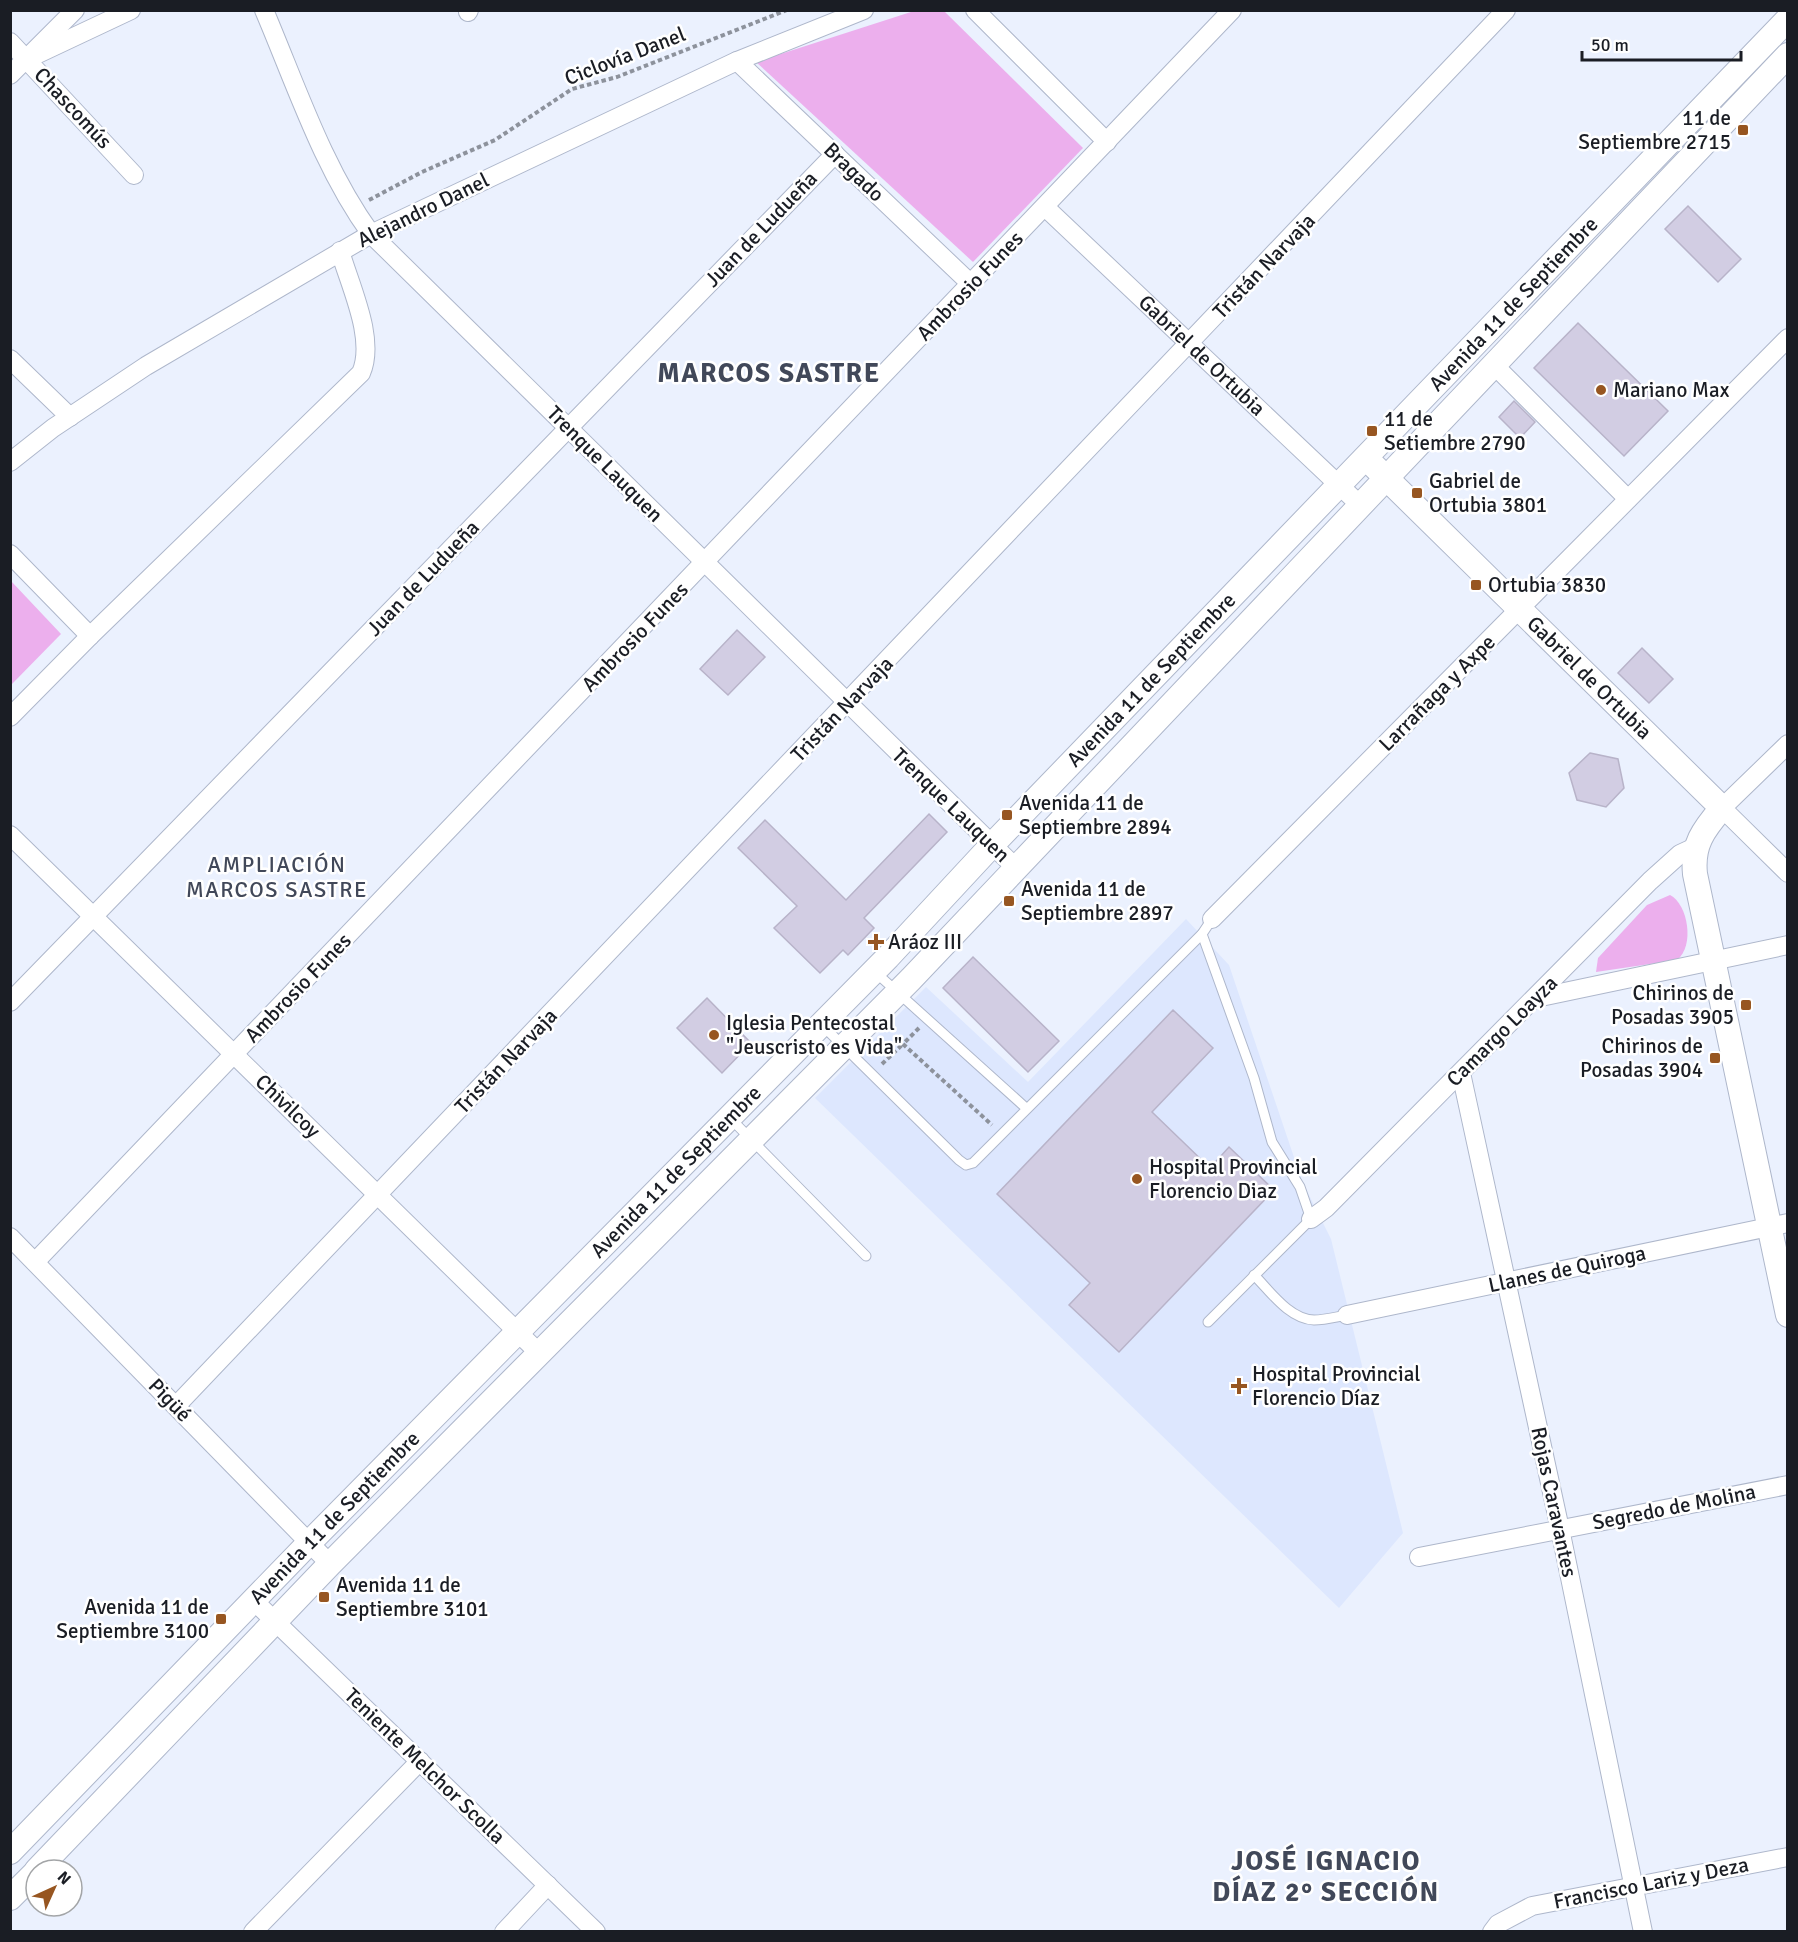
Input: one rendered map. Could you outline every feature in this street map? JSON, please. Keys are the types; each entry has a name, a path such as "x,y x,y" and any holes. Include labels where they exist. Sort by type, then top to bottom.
{"main road":[{"name":"Avenida 11 de Septiembre","path":"10,1852 309,1543 873,971 1788,19"},
{"name":"Avenida 11 de Septiembre","path":"49,1858 274,1621 897,993 1359,504 1788,55"},
{"name":"Gabriel de Ortubia","path":"1366,458 1722,808"},
{"path":"1722,808 1704,829 1695,847 1695,874 1778,1225 1788,1315"},
{"name":"Avenida 11 de Septiembre","path":"10,1898 24,1884"}],"street":[{"path":"10,75 75,10"},
{"path":"27,58 131,10"},
{"name":"Trenque Lauquen","path":"264,10 352,208 371,234 1016,868"},
{"name":"Alejandro Danel","path":"10,462 70,417 146,366 371,234 737,61 864,10"},
{"path":"975,10 1107,142"},
{"name":"Ambrosio Funes","path":"35,1262 705,564 1232,10"},
{"name":"Tristán Narvaja","path":"176,1406 848,704 1506,10"},
{"name":"Chascomús","path":"10,42 134,175"},
{"name":"Bragado","path":"737,61 971,284"},
{"name":"Juan de Ludueña","path":"10,1002 835,154"},
{"name":"Gabriel de Ortubia","path":"1045,207 1359,504"},
{"path":"10,717 90,636 361,373 366,360 367,342 340,251"},
{"name":"Larrañaga y Axpe","path":"1207,926 1788,338"},
{"path":"10,359 70,417"},
{"path":"1494,365 1628,499"},
{"path":"10,554 90,636"},
{"path":"1722,808 1788,744"},
{"name":"Gabriel de Ortubia","path":"1722,808 1788,873"},
{"name":"Chivilcoy","path":"10,835 539,1353"},
{"name":"Camargo Loayza","path":"1311,1219 1326,1208 1536,999 1665,866 1680,854 1695,847"},
{"path":"1536,999 1788,945"},
{"name":"Rojas Caravantes","path":"1461,1073 1560,1529 1643,1932"},
{"name":"Llanes de Quiroga","path":"1347,1315 1778,1225"},
{"name":"Pigüé","path":"10,1237 330,1564"},
{"name":"Segredo de Molina","path":"1419,1557 1788,1485"},
{"name":"Teniente Melchor Scolla","path":"254,1601 596,1932"},
{"path":"254,1932 420,1761"},
{"name":"Francisco Lariz y Deza","path":"1492,1932 1498,1924 1516,1912 1532,1906 1788,1857"},
{"path":"504,1932 548,1885"}],"lane":[{"path":"821,1024 966,1165 974,1163 1207,926 1272,1142 1300,1187 1311,1219 1208,1322"},
{"path":"873,971 1026,1108"},
{"path":"730,1118 866,1256"},
{"path":"1254,1275 1293,1314 1314,1320 1347,1315"}],"path":[{"name":"Ciclovía Danel","path":"352,208 422,172 495,140 572,89 617,77 787,10"},
{"path":"873,1073 928,1020"},
{"path":"903,1044 1001,1134"}],"shaded area":[{"path":"914,11 944,11 1083,148 973,262 756,62"},
{"path":"11,581 61,634 11,685"},
{"path":"1670,895 1681,907 1685,916 1687,936 1683,954 1677,960 1596,972 1598,958 1647,905"},
{"name":"Hospital Provincial Florencio Díaz","path":"1186,919 1229,965 1302,1181 1331,1239 1403,1533 1339,1608 815,1098 926,987 1028,1082"}],"building":[{"path":"1688,206 1741,259 1718,282 1665,229"},
{"name":"Mariano Max","path":"1578,323 1668,411 1624,456 1534,368"},
{"path":"1514,401 1535,422 1520,438 1499,417"},
{"path":"737,630 765,657 728,695 700,669"},
{"path":"1642,648 1673,679 1649,703 1618,673"},
{"path":"1590,753 1618,759 1624,788 1606,807 1577,800 1569,773"},
{"path":"929,814 947,832 864,918 874,928 848,955 843,950 820,973 774,928 797,906 738,848 765,820 846,900"},
{"path":"973,957 1059,1041 1028,1072 943,988"},
{"name":"Iglesia Pentecostal \"Jeuscristo es Vida\"","path":"707,998 751,1043 722,1073 677,1028"},
{"name":"Hospital Provincial Florencio Diaz","path":"1173,1010 1213,1048 1152,1112 1210,1168 1229,1147 1274,1190 1119,1352 1069,1305 1090,1283 997,1194"}],"place":[{"name":"11 de Septiembre 2715","path":"1743,130"},
{"name":"Mariano Max","path":"1601,390"},
{"name":"11 de Setiembre 2790","path":"1372,431"},
{"name":"Gabriel de Ortubia 3801","path":"1417,493"},
{"name":"Ortubia 3830","path":"1476,585"},
{"name":"Avenida 11 de Septiembre 2894","path":"1007,815"},
{"name":"Avenida 11 de Septiembre 2897","path":"1009,901"},
{"name":"Aráoz III","path":"876,942"},
{"name":"Chirinos de Posadas 3905","path":"1746,1005"},
{"name":"Iglesia Pentecostal \"Jeuscristo es Vida\"","path":"714,1035"},
{"name":"Chirinos de Posadas 3904","path":"1715,1058"},
{"name":"Hospital Provincial Florencio Diaz","path":"1137,1179"},
{"name":"Hospital Provincial Florencio Díaz","path":"1239,1386"},
{"name":"Avenida 11 de Septiembre 3101","path":"324,1597"},
{"name":"Avenida 11 de Septiembre 3100","path":"221,1619"}],"district":[{"name":"MARCOS SASTRE","path":"769,373"},
{"name":"AMPLIACIÓN MARCOS SASTRE","path":"277,876"},
{"name":"JOSÉ IGNACIO DÍAZ 2° SECCIÓN","path":"1326,1876"}]}
